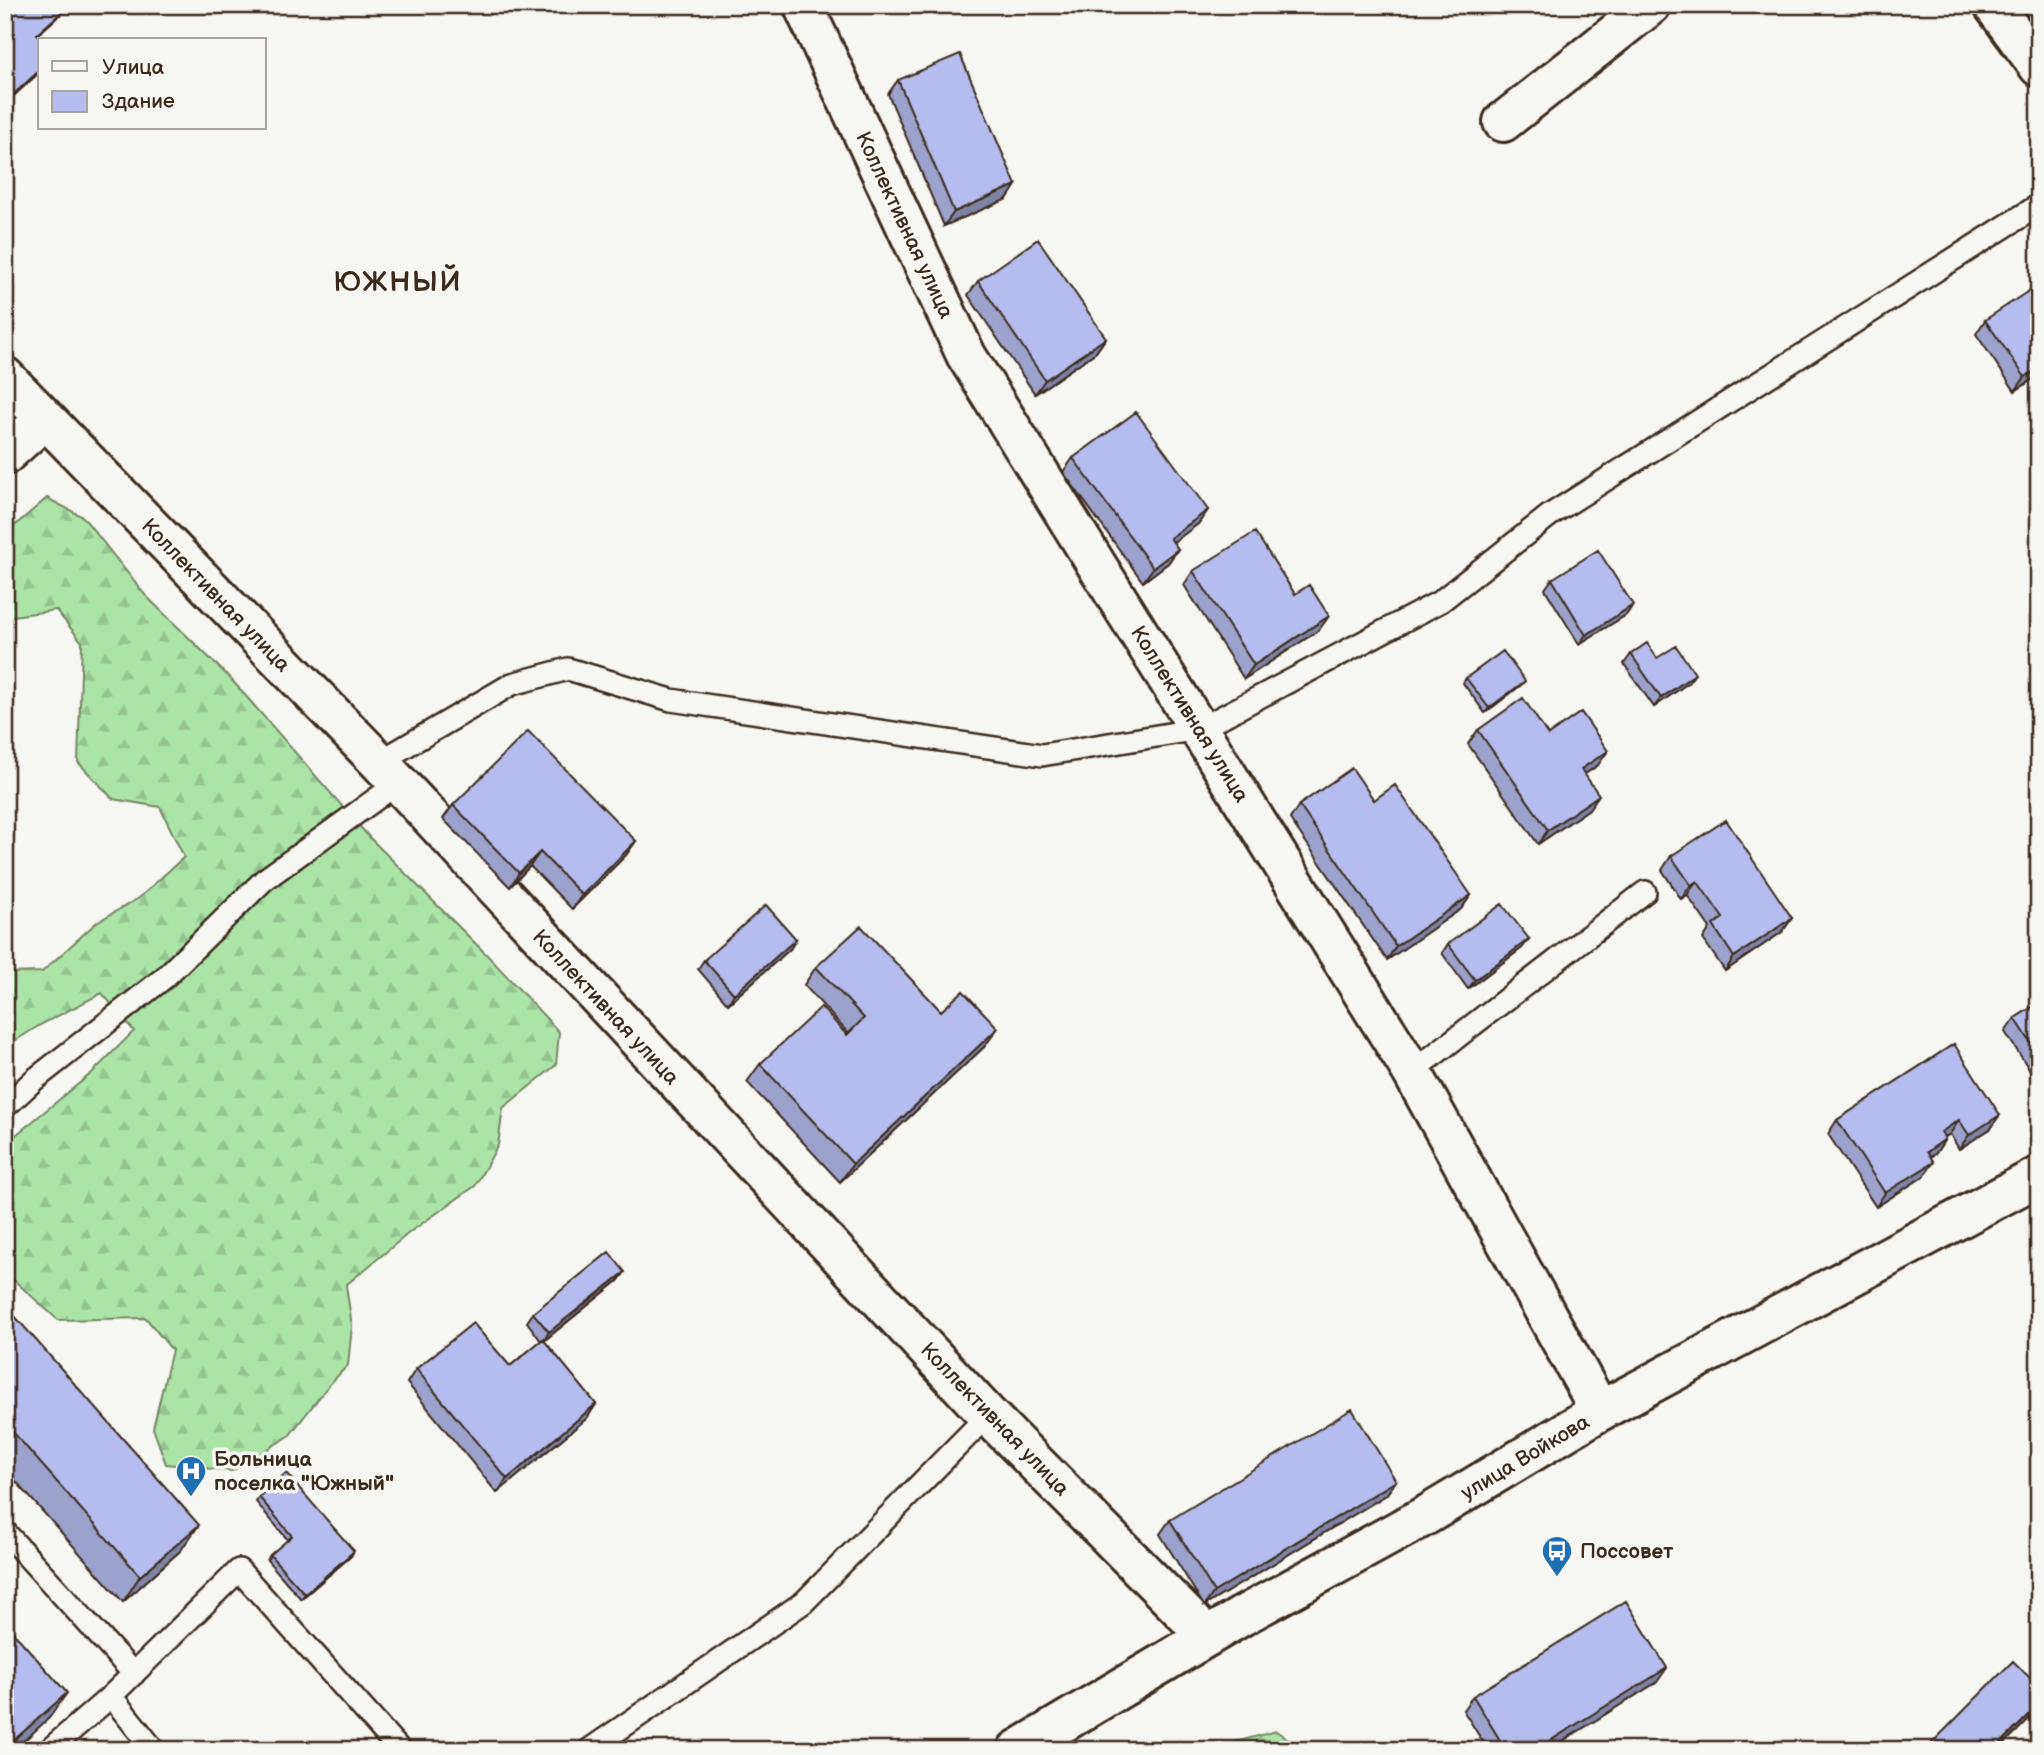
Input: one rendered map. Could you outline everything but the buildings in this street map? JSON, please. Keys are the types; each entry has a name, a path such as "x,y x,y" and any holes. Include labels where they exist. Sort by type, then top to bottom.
{"street":[{"name":"Коллективная улица","path":"803,5 966,355 1412,1072 1600,1411"},
{"path":"1503,122 1651,5"},
{"path":"1993,5 2039,66"},
{"name":"Коллективная улица","path":"5,377 388,772 988,1415 1207,1636"},
{"path":"5,455 44,419"},
{"name":"улица Войкова","path":"1017,1750 1207,1636 1425,1516 1600,1411 2039,1175"}],"lane":[{"path":"5,1107 34,1080 164,978 264,880 388,772 512,684 568,670 671,700 1042,755 1199,729 1441,601 1550,515 2039,205"},
{"path":"1412,1072 1645,892"},
{"path":"589,1750 804,1602 988,1415"},
{"path":"5,1532 134,1674"},
{"path":"49,1750 111,1696 239,1570 400,1750"},
{"path":"111,1696 153,1750"}],"green space":[{"path":"47,498 83,517 146,596 230,678 370,838 488,956 559,1032 556,1065 503,1108 498,1145 475,1186 410,1232 346,1285 352,1326 348,1365 289,1436 232,1471 166,1464 153,1428 172,1350 146,1318 58,1320 7,1274 5,1269 5,1154 11,1139 93,1072 134,1031 102,993 40,1025 5,1047 5,973 42,972 97,922 139,898 184,857 160,807 113,799 78,762 82,642 56,610 5,617 5,534"},
{"path":"1276,1731 1305,1750 1233,1750 1235,1742"}],"place":[{"name":"Больница поселка \"Южный\"","path":"191,1498"},
{"name":"Поссовет","path":"1557,1578"}],"district":[{"name":"ЮЖНЫЙ","path":"398,281"}]}
